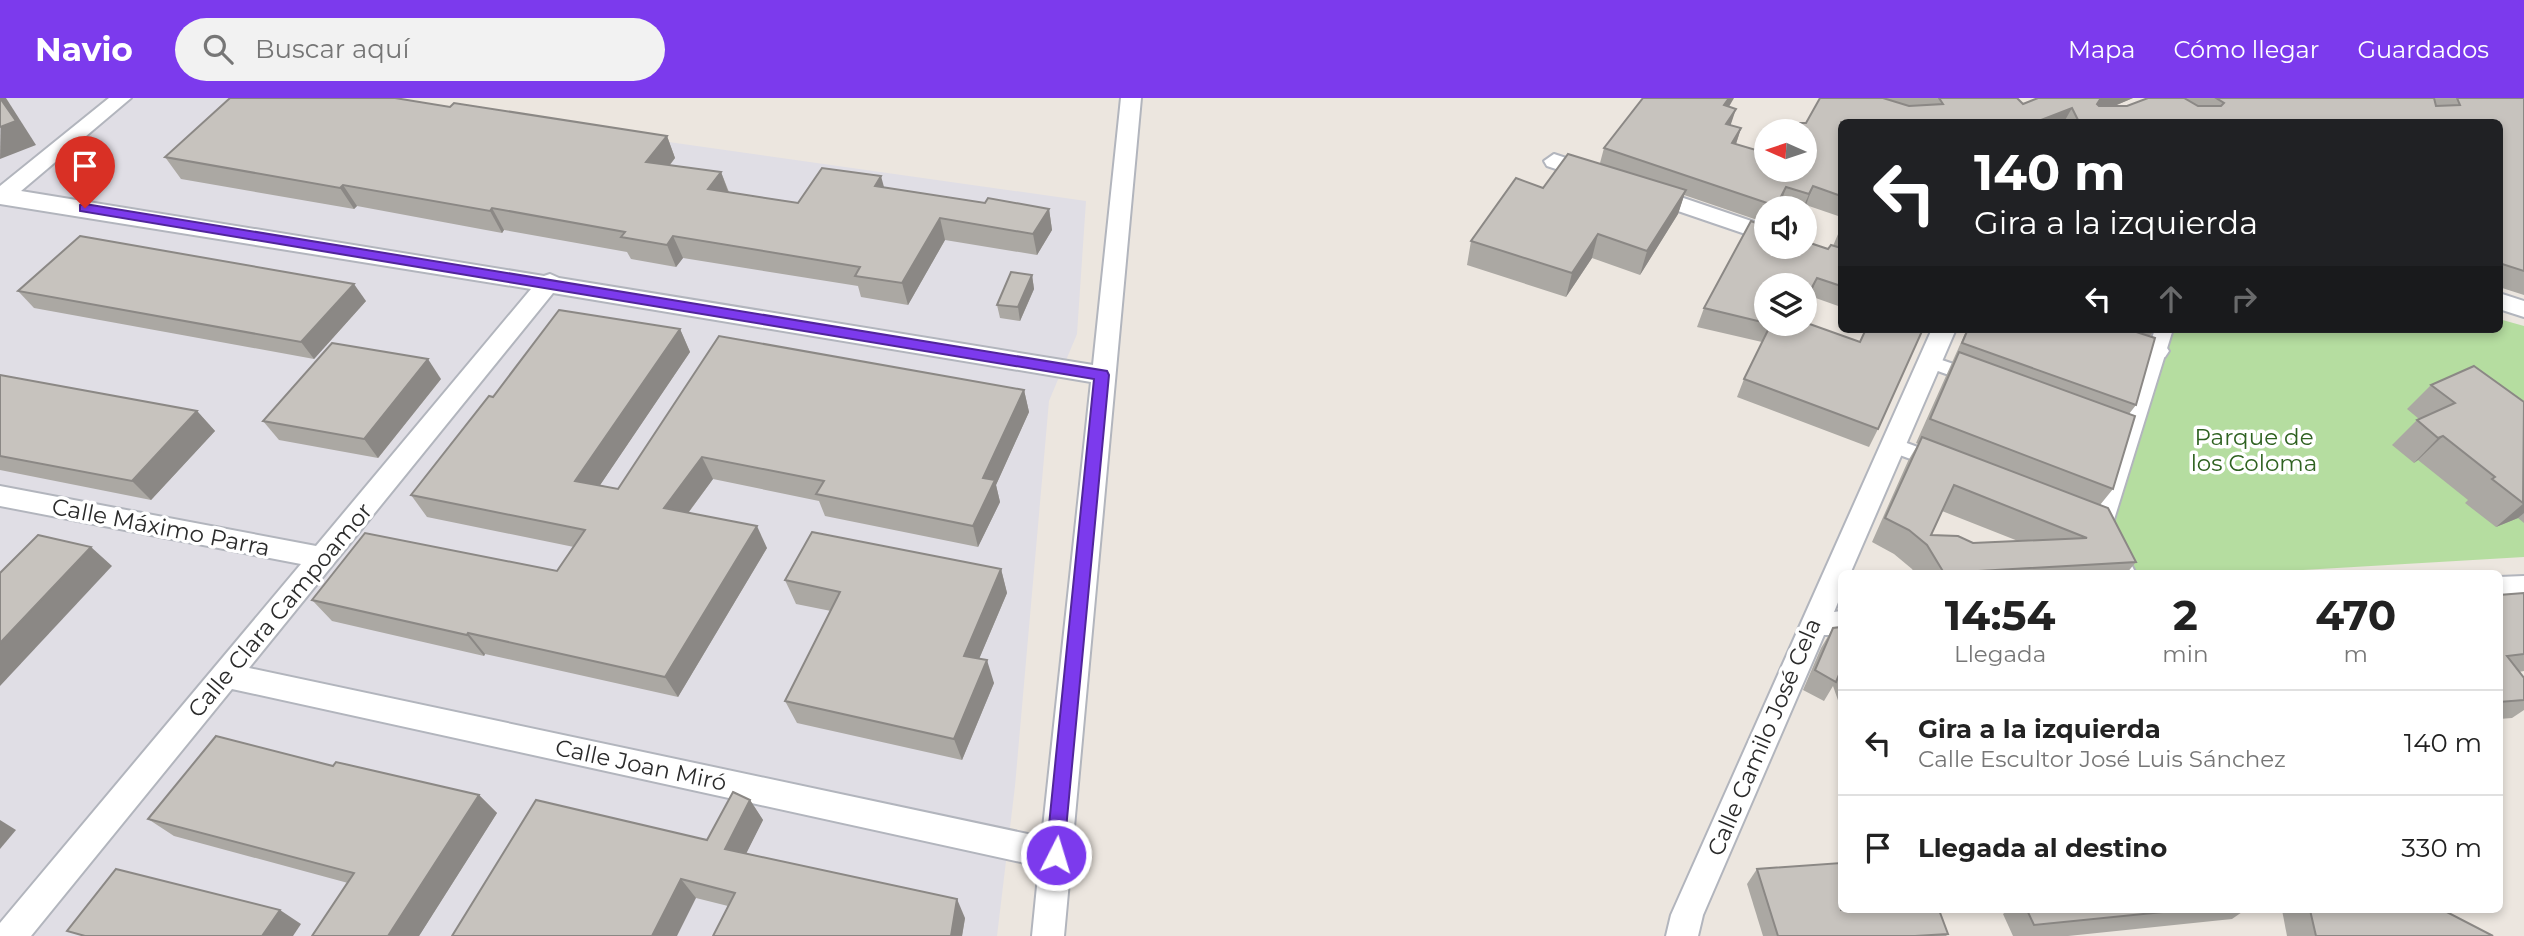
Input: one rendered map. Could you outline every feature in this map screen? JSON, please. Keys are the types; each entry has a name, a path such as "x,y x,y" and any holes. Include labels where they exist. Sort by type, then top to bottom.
{"street":[{"path":"1,196 121,98"},
{"path":"1048,936 1101,375 1131,98"},
{"path":"1553,161 1754,230"},
{"path":"1,196 550,282 1101,375"},
{"name":"Calle Clara Campoamor","path":"10,936 550,282"},
{"path":"2503,303 2524,309"},
{"name":"Calle Camilo José Cela","path":"1684,925 1812,624 1942,333"},
{"path":"2118,333 2160,340 2133,436 2095,524 2124,570"},
{"path":"1930,362 1994,385"},
{"path":"2107,427 2133,436"},
{"path":"1893,445 1959,471"},
{"name":"Calle Máximo Parra","path":"0,496 323,558"},
{"path":"2503,588 2524,587"},
{"path":"1812,624 1838,623"},
{"name":"Calle Joan Miró","path":"226,675 1056,855"}],"shaded area":[{"path":"0,98 358,98 1086,201 1077,334 1049,401 1015,786 997,936 0,936"}],"green space":[{"name":"Parque de los Coloma","path":"2503,320 2524,326 2524,557 2304,570 2124,570 2102,526 2162,333 2503,333"}],"building":[{"path":"0,98 16,121 0,127"},
{"path":"230,98 395,98 450,107 454,103 667,136 646,162 721,172 708,189 798,203 822,168 881,176 875,186 985,203 988,198 1049,209 1033,234 940,218 902,283 855,276 860,267 673,236 667,245 621,237 625,232 492,208 490,211 343,185 340,188 165,157"},
{"path":"1643,98 1729,98 1724,105 1736,109 1726,124 1741,128 1732,143 1754,149 1754,182 1817,182 1817,119 1808,119 1820,98 1883,98 1909,106 1943,104 1939,98 2017,98 2023,104 2038,98 2101,98 2097,104 2099,106 2127,106 2148,98 2184,98 2198,106 2221,106 2224,103 2216,98 2434,98 2436,106 2460,105 2457,98 2524,98 2524,271 2503,264 2503,119 2078,119 2072,108 2044,119 1838,119 1838,195 1813,186 1809,194 1786,187 1781,196 1754,196 1754,199 1604,148"},
{"path":"1568,154 1686,190 1647,251 1598,234 1572,273 1471,241 1516,178 1543,188"},
{"path":"1751,221 1754,222 1754,259 1817,259 1817,245 1828,249 1831,245 1838,247 1838,285 1817,278 1817,273 1754,273 1754,320 1704,308"},
{"path":"80,236 354,284 301,342 18,291"},
{"path":"1011,272 1032,275 1018,307 997,305"},
{"path":"559,310 680,329 575,481 618,489 719,336 1024,390 983,478 995,480 973,526 816,494 824,481 702,457 664,508 757,526 665,677 312,600 365,533 557,571 585,530 411,495 489,396 493,397"},
{"path":"1817,327 1860,342 1864,333 1921,333 1878,429 1744,379 1765,336 1817,336"},
{"path":"1966,333 2139,333 2155,338 2136,405 1962,343"},
{"path":"332,343 428,359 364,439 263,421"},
{"path":"1959,352 2135,416 2113,489 1930,419"},
{"path":"2474,366 2524,402 2523,503 2443,436 2438,438 2417,420 2455,403 2431,385"},
{"path":"0,375 197,411 132,481 0,456"},
{"path":"1922,437 2108,508 2136,562 1996,570 1942,570 1927,545 1909,530 1885,518","holes":["1954,485 2087,538 1973,543 1958,536 1931,535"]},
{"path":"812,532 1001,569 964,656 987,660 954,739 785,701 840,592 785,580"},
{"path":"38,535 91,547 0,643 0,573"},
{"path":"2524,593 2524,654 2507,656 2524,678 2524,700 2503,702 2503,595"},
{"path":"1838,627 1836,682 1815,670 1833,628"},
{"path":"216,736 333,766 336,762 479,795 388,936 312,936 354,873 148,819"},
{"path":"733,792 750,800 725,849 957,899 951,936 713,936 735,893 681,879 652,936 452,936 536,800 707,840"},
{"path":"1838,863 1838,913 1940,913 1948,934 1778,936 1757,869"},
{"path":"116,869 280,910 262,936 85,936 67,931"},
{"path":"2028,913 2153,913 2034,925"},
{"path":"2311,913 2449,913 2493,936 2316,936"}],"route":[{"path":"85,208 550,282 1101,375 1056,855"}]}
